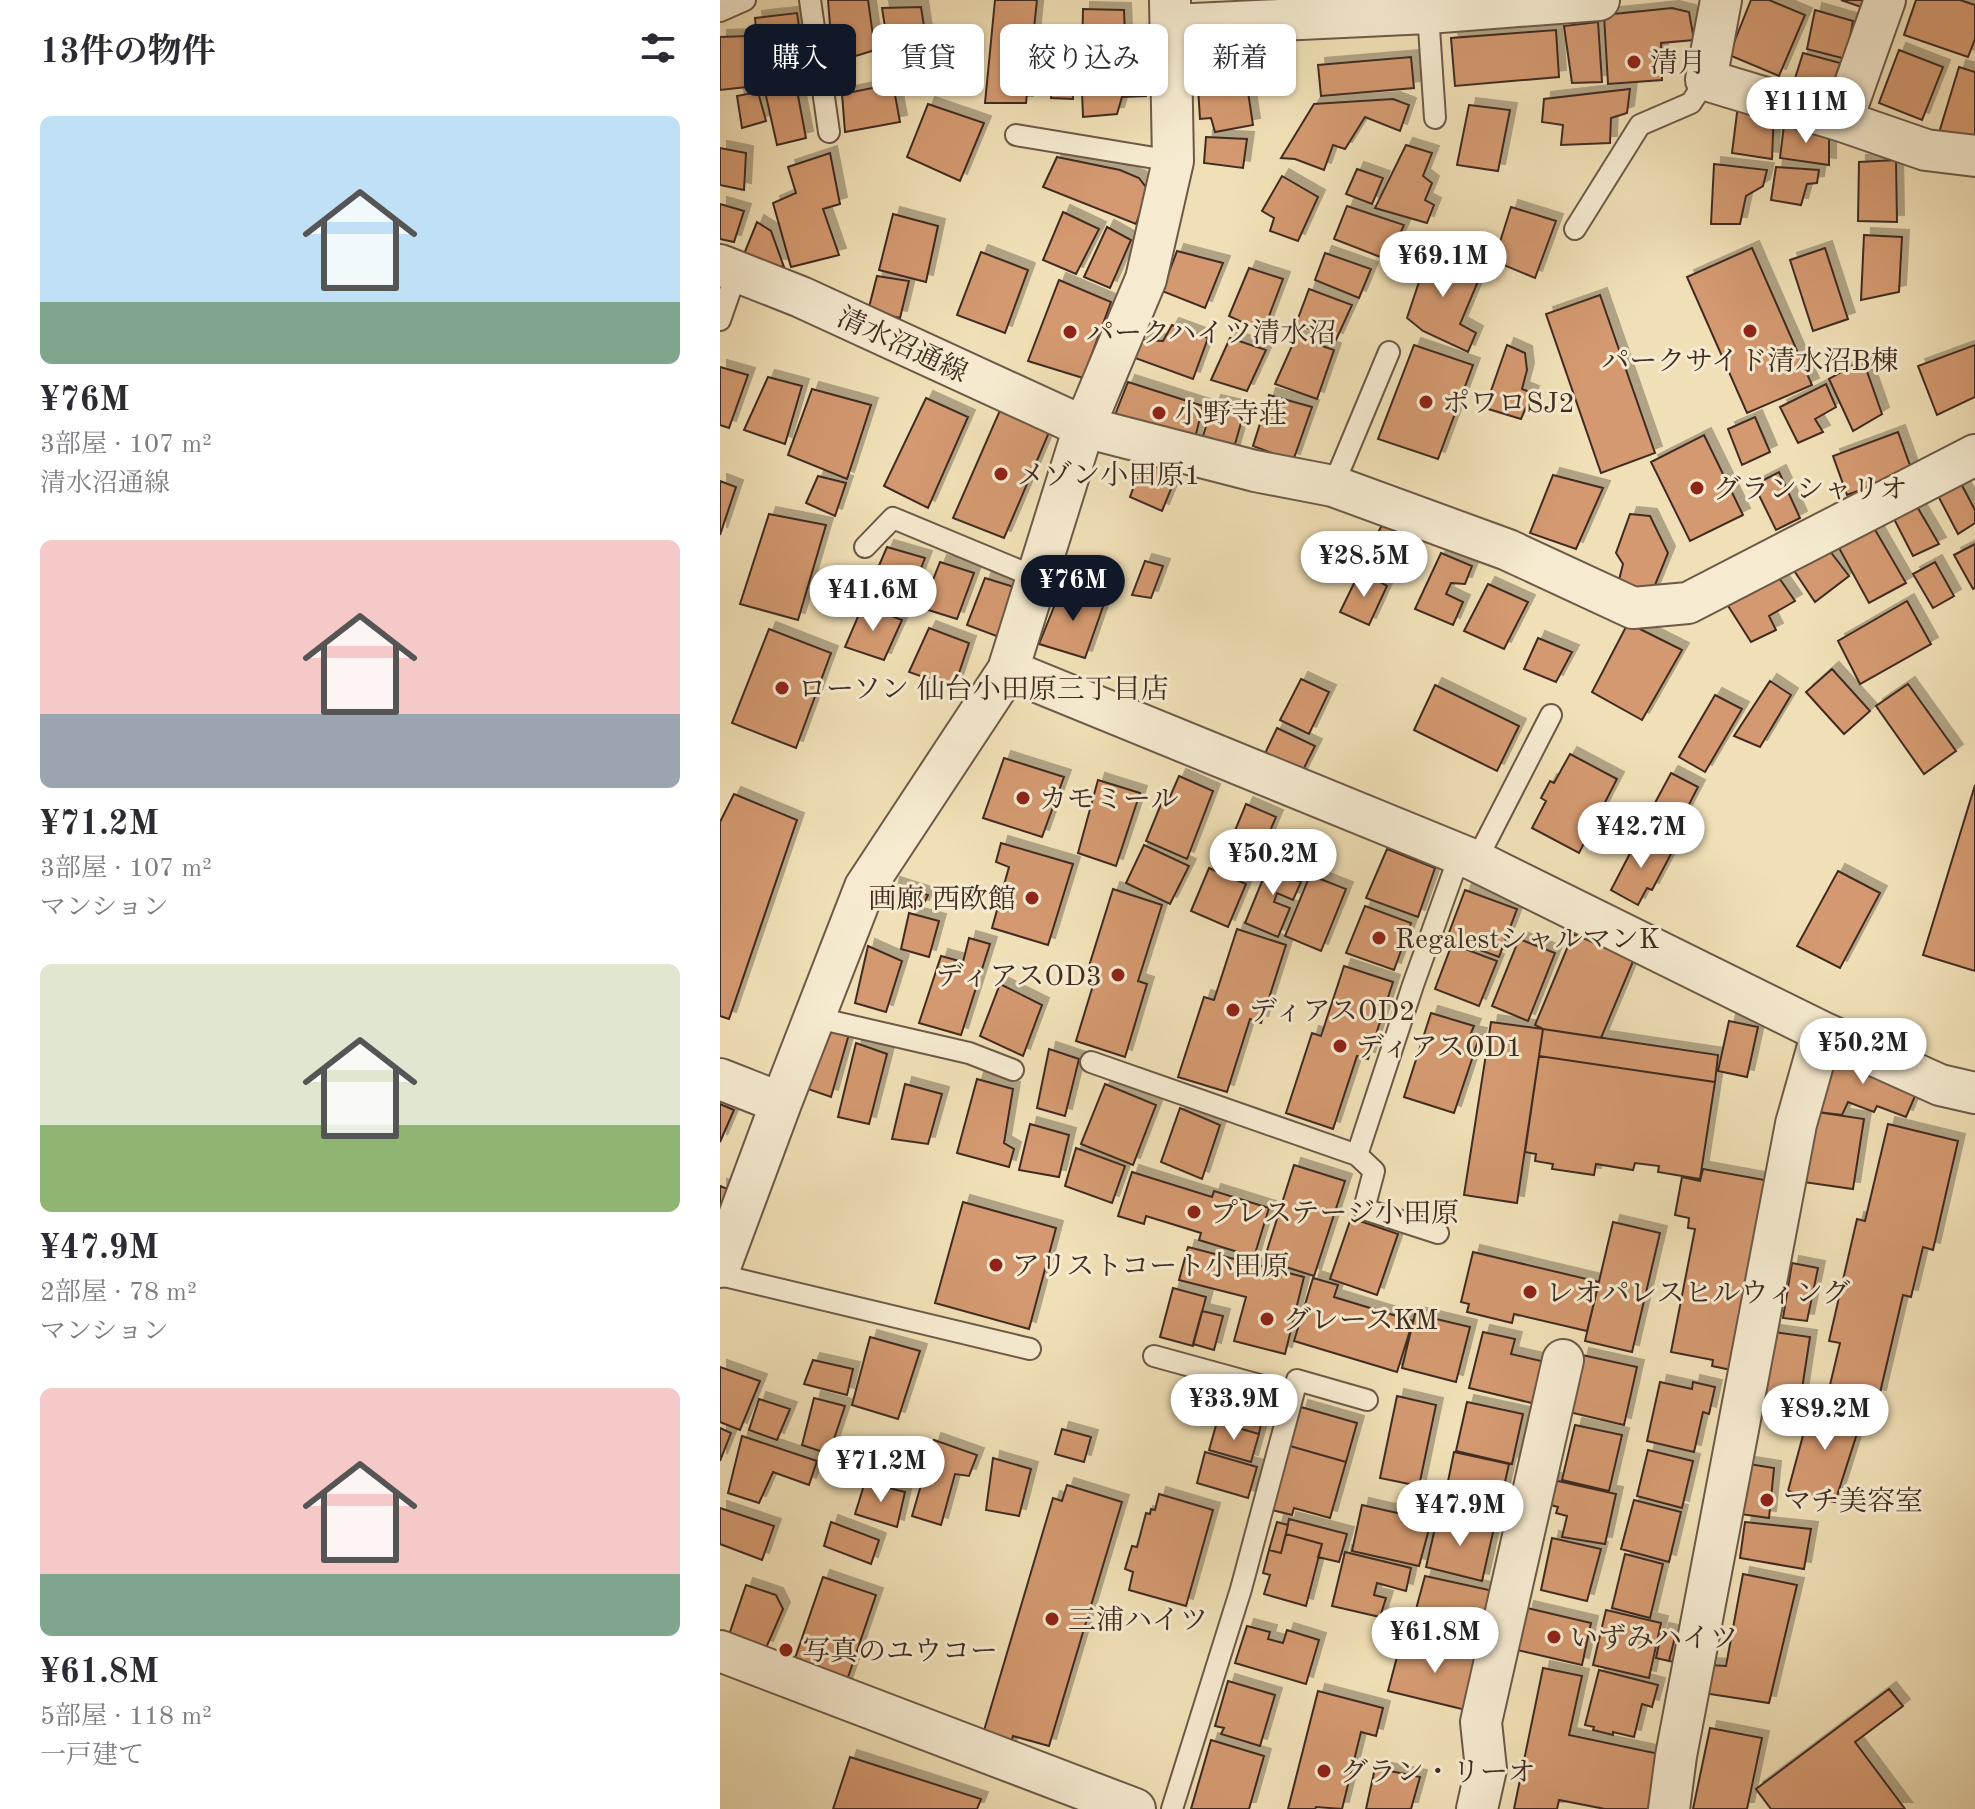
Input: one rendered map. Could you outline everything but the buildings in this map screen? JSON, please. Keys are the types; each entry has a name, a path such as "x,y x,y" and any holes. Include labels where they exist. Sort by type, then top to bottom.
{"street":[{"path":"720,1267 865,887 1008,670 1084,427 1146,279 1173,161 1171,12 1428,13 1599,0"},
{"path":"1721,0 1706,80 1926,150 1975,156"},
{"path":"1842,121 1885,0"},
{"name":"清水沼通線","path":"728,268 801,297 1084,427 1255,471 1333,486 1508,550 1633,608 1688,603 1975,455"},
{"path":"1008,670 1468,857 1822,1032 1940,1085 1975,1093"},
{"path":"1669,1809 1676,1756 1796,1124 1822,1032"},
{"path":"720,1079 781,1103"},
{"path":"1477,1809 1486,1769 1481,1722 1563,1360"},
{"path":"720,1651 1135,1809"}],"lane":[{"path":"720,11 745,0"},
{"path":"810,0 829,132"},
{"path":"1428,13 1435,118"},
{"path":"1575,229 1640,125 1691,103 1706,80"},
{"path":"1016,135 1173,161"},
{"path":"720,320 728,268"},
{"path":"1333,486 1389,352"},
{"path":"865,547 893,518 1035,577"},
{"path":"1357,1155 1413,985 1468,857 1551,715"},
{"path":"813,1017 969,1053 1013,1070"},
{"path":"1091,1062 1357,1155 1374,1171 1364,1209 1438,1233"},
{"path":"720,1275 1030,1349"},
{"path":"1154,1356 1292,1394"},
{"path":"1172,1809 1241,1589 1297,1380 1367,1400"}],"place":[{"name":"清月","path":"1634,62"},
{"name":"パークサイド清水沼B棟","path":"1750,331"},
{"name":"パークハイツ清水沼","path":"1070,332"},
{"name":"ポワロSJ2","path":"1426,402"},
{"name":"小野寺荘","path":"1159,413"},
{"name":"メゾン小田原1","path":"1001,474"},
{"name":"グランシャリオ","path":"1697,488"},
{"name":"ローソン 仙台小田原三丁目店","path":"782,688"},
{"name":"カモミール","path":"1023,798"},
{"name":"画廊 西欧館","path":"1032,898"},
{"name":"RegalestシャルマンK","path":"1379,938"},
{"name":"ディアスOD3","path":"1118,975"},
{"name":"ディアスOD2","path":"1233,1010"},
{"name":"ディアスOD1","path":"1340,1046"},
{"name":"プレステージ小田原","path":"1194,1212"},
{"name":"アリストコート小田原","path":"996,1265"},
{"name":"レオパレスヒルウィング","path":"1530,1292"},
{"name":"グレースKM","path":"1267,1319"},
{"name":"マチ美容室","path":"1767,1500"},
{"name":"三浦ハイツ","path":"1052,1619"},
{"name":"いずみハイツ","path":"1554,1637"},
{"name":"写真のユウコー","path":"786,1650"},
{"name":"グラン・リーオ","path":"1324,1771"}]}
